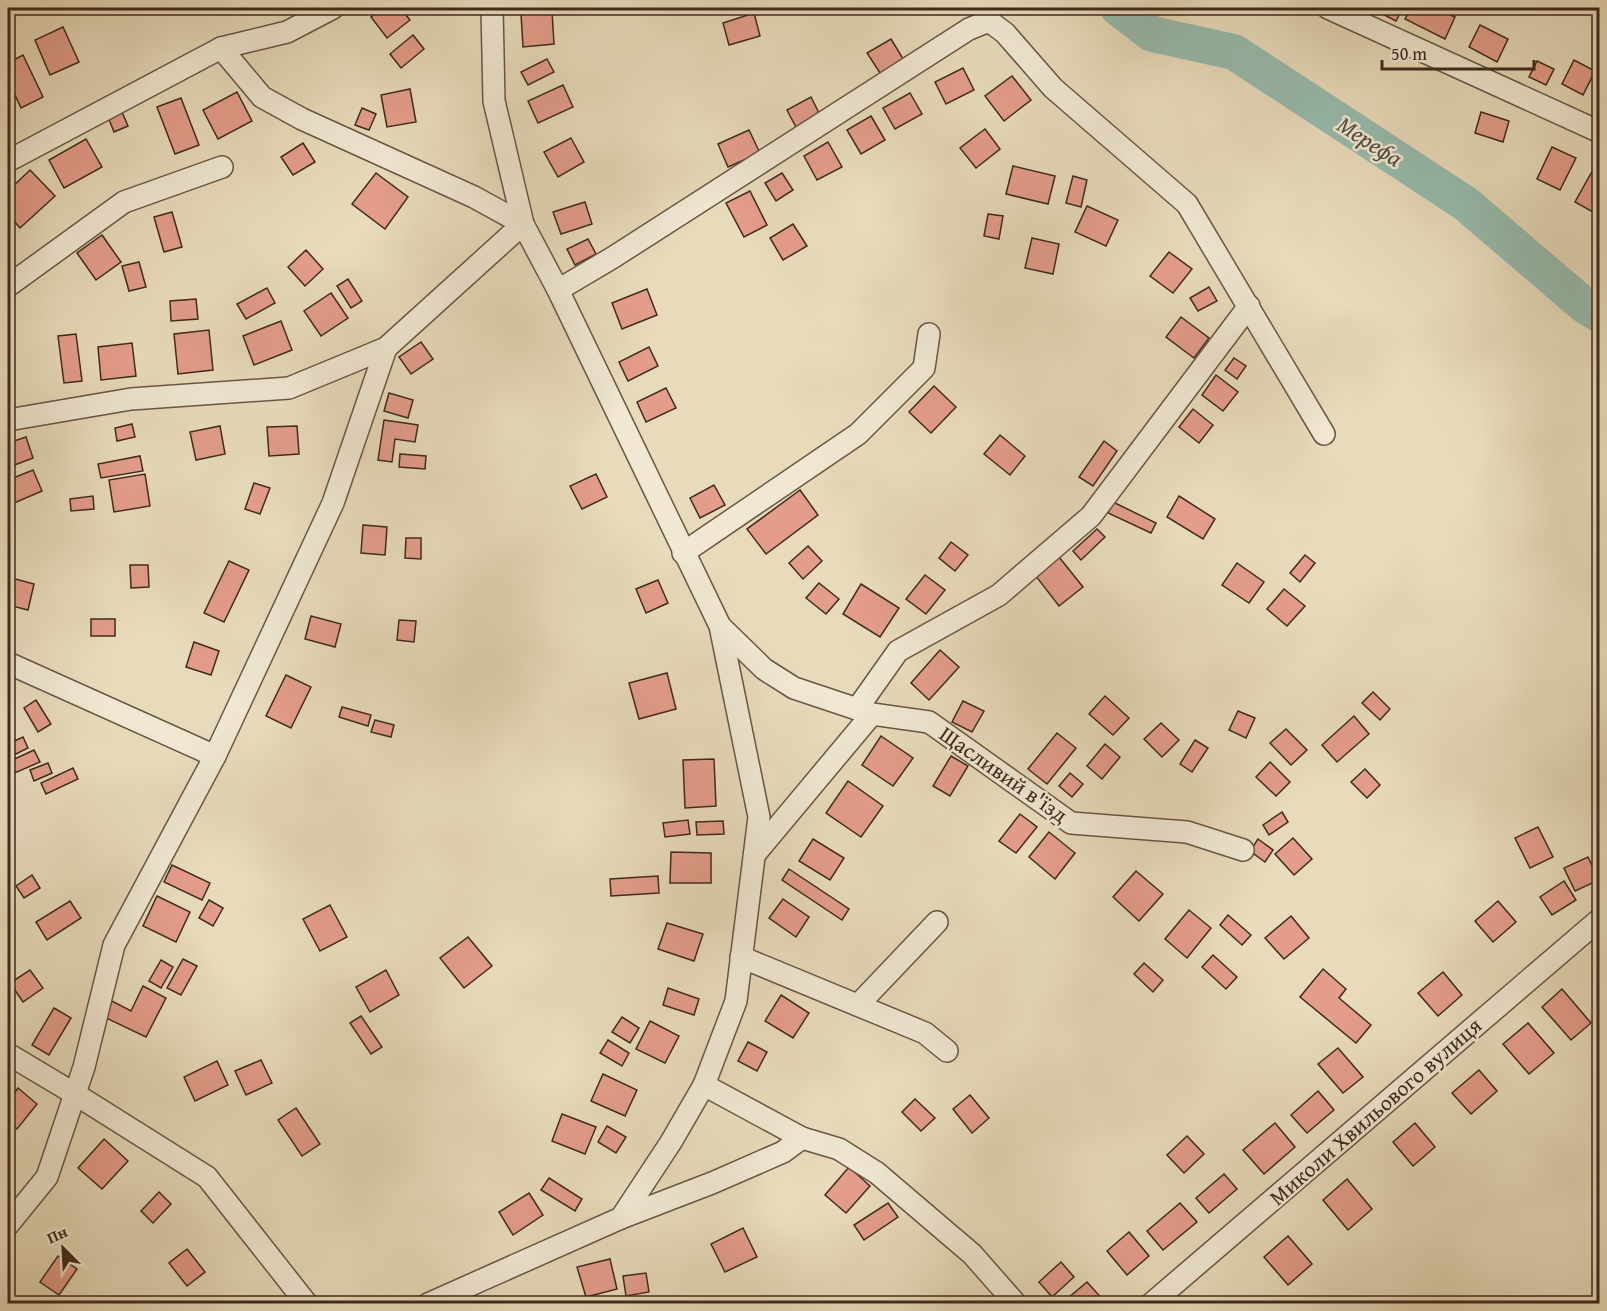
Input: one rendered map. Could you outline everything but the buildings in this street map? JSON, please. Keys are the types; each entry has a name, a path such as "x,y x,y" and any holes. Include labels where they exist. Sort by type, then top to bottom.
{"street":[{"path":"8,161 221,48 287,32 333,8"},
{"path":"492,8 494,101 523,224 558,290 720,626 759,817 736,1001 704,1085 671,1142 621,1218"},
{"path":"1328,8 1599,132"},
{"path":"558,290 622,252 969,29 989,21 1005,33 1053,88 1187,204 1324,434"},
{"path":"221,48 262,97 302,120 474,197 523,224"},
{"path":"8,286 124,202 222,167"},
{"path":"8,420 131,399 289,388 386,348 523,224"},
{"path":"754,854 865,712 898,651 999,596 1092,516 1249,306"},
{"path":"683,553 858,434 924,368 928,334"},
{"path":"8,1225 47,1177 84,1067 114,945 215,756 333,503 386,348"},
{"name":"Щасливий в'їзд","path":"720,626 764,669 794,688 865,712 929,722 1071,823 1187,832 1243,850"},
{"path":"8,663 215,756"},
{"name":"Миколи Хвильового вулиця","path":"1151,1304 1599,919"},
{"path":"858,1005 937,922"},
{"path":"741,957 925,1033 947,1051"},
{"path":"8,1054 207,1177 307,1304"},
{"path":"704,1085 802,1137 839,1149 877,1173 972,1254 1016,1304"},
{"path":"428,1304 621,1218 773,1157 802,1137"}],"waterway":[{"name":"Мерефа","path":"1118,8 1152,34 1234,52 1466,204 1584,305 1600,315"}]}
